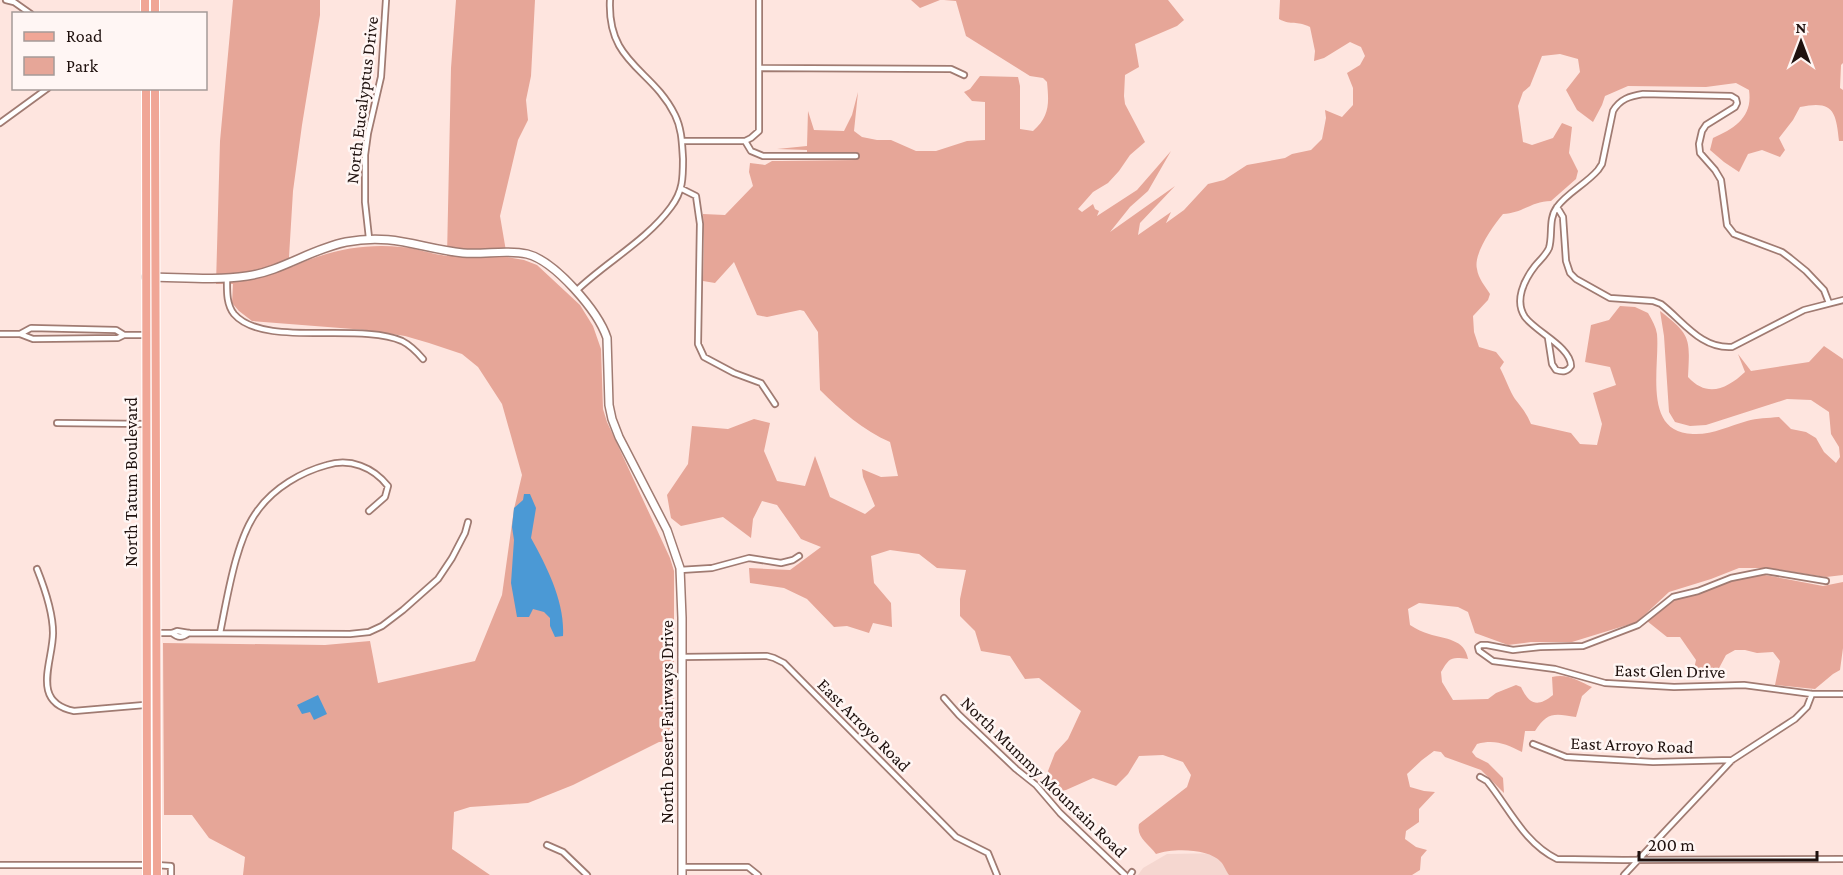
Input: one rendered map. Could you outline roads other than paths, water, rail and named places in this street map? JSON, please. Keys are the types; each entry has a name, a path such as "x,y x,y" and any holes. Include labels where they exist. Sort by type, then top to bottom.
{"main road":[{"name":"North Tatum Boulevard","path":"146,90 146,277 156,424 156,704 152,865 147,875"},
{"name":"North Tatum Boulevard","path":"155,90 156,277 146,423 147,704 152,865 157,875"}],"street":[{"path":"6,0 14,2 28,12"},
{"name":"North Eucalyptus Drive","path":"369,238 364,172 368,133 381,77 386,0"},
{"path":"576,291 651,228 671,207 682,189 682,141 678,120 670,106 618,46 610,25 610,0"},
{"path":"682,141 745,141 759,130 759,0"},
{"path":"759,68 951,69 964,75"},
{"path":"0,123 45,90"},
{"path":"1548,338 1552,364 1556,370 1568,371 1571,366 1570,357 1526,318 1521,308 1520,296 1529,274 1546,254 1551,240 1552,216 1557,207 1598,170 1613,111 1624,99 1643,94 1731,96 1736,99 1735,108 1706,125 1701,131 1699,144 1700,153 1721,180 1727,225 1734,234 1782,252 1790,258 1824,290 1829,303"},
{"path":"745,141 751,151 763,156 856,156"},
{"path":"682,189 696,196 700,224 698,344 701,351 704,357 734,373 761,383 775,404"},
{"path":"1557,207 1565,225 1566,261 1570,273 1576,279 1610,298 1653,301 1661,304 1701,339 1721,348 1732,347 1804,310 1843,300"},
{"name":"North Desert Fairways Drive","path":"146,277 227,278 263,273 326,247 369,238 400,240 463,253 525,253 544,262 576,291 604,328 608,351 612,419 667,530 680,570 682,871"},
{"path":"227,278 230,308 246,323 261,329 278,331 358,334 392,338 403,341 423,359"},
{"path":"20,334 30,328 116,330 124,335"},
{"path":"68,329 68,339"},
{"path":"0,334 20,334 33,339 118,338 124,335 151,335"},
{"path":"57,423 156,424"},
{"path":"220,633 241,545 257,510 288,483 309,470 340,461 360,465 382,479 388,486 385,497 369,511"},
{"path":"147,633 172,633 177,630 189,633 350,634 369,632 382,626 403,610 438,579 452,558 468,522"},
{"path":"680,570 712,568 749,558 781,563 799,556"},
{"path":"38,569 51,616 52,642 47,679 51,697 59,706 74,711 156,704"},
{"name":"East Glen Drive","path":"1826,581 1767,571 1758,572 1731,578 1698,591 1673,597 1638,625 1582,645 1512,650 1487,645 1478,647 1479,651 1493,661 1555,669 1605,683 1674,687 1744,685 1812,694 1843,694"},
{"name":"East Arroyo Road","path":"681,657 767,656 784,663 956,837 988,853 998,875"},
{"path":"1624,875 1732,760 1795,719 1807,707 1812,694"},
{"name":"North Mummy Mountain Road","path":"944,698 1016,770 1036,785 1060,813 1125,875"},
{"name":"East Arroyo Road","path":"1533,744 1566,757 1653,762 1732,760"},
{"path":"1480,777 1487,781 1518,825 1549,855 1557,859 1843,859"},
{"path":"547,845 562,852 587,875"},
{"path":"0,865 171,866 171,875"},
{"path":"682,871 748,867 758,875"}],"water":[{"path":"524,494 530,494 536,508 531,538 549,573 558,598 563,636 555,637 550,626 550,618 544,612 533,609 529,617 517,617 511,583 514,540 512,527 514,508 523,500"},
{"path":"318,695 327,714 314,720 310,712 302,714 297,705"}]}
